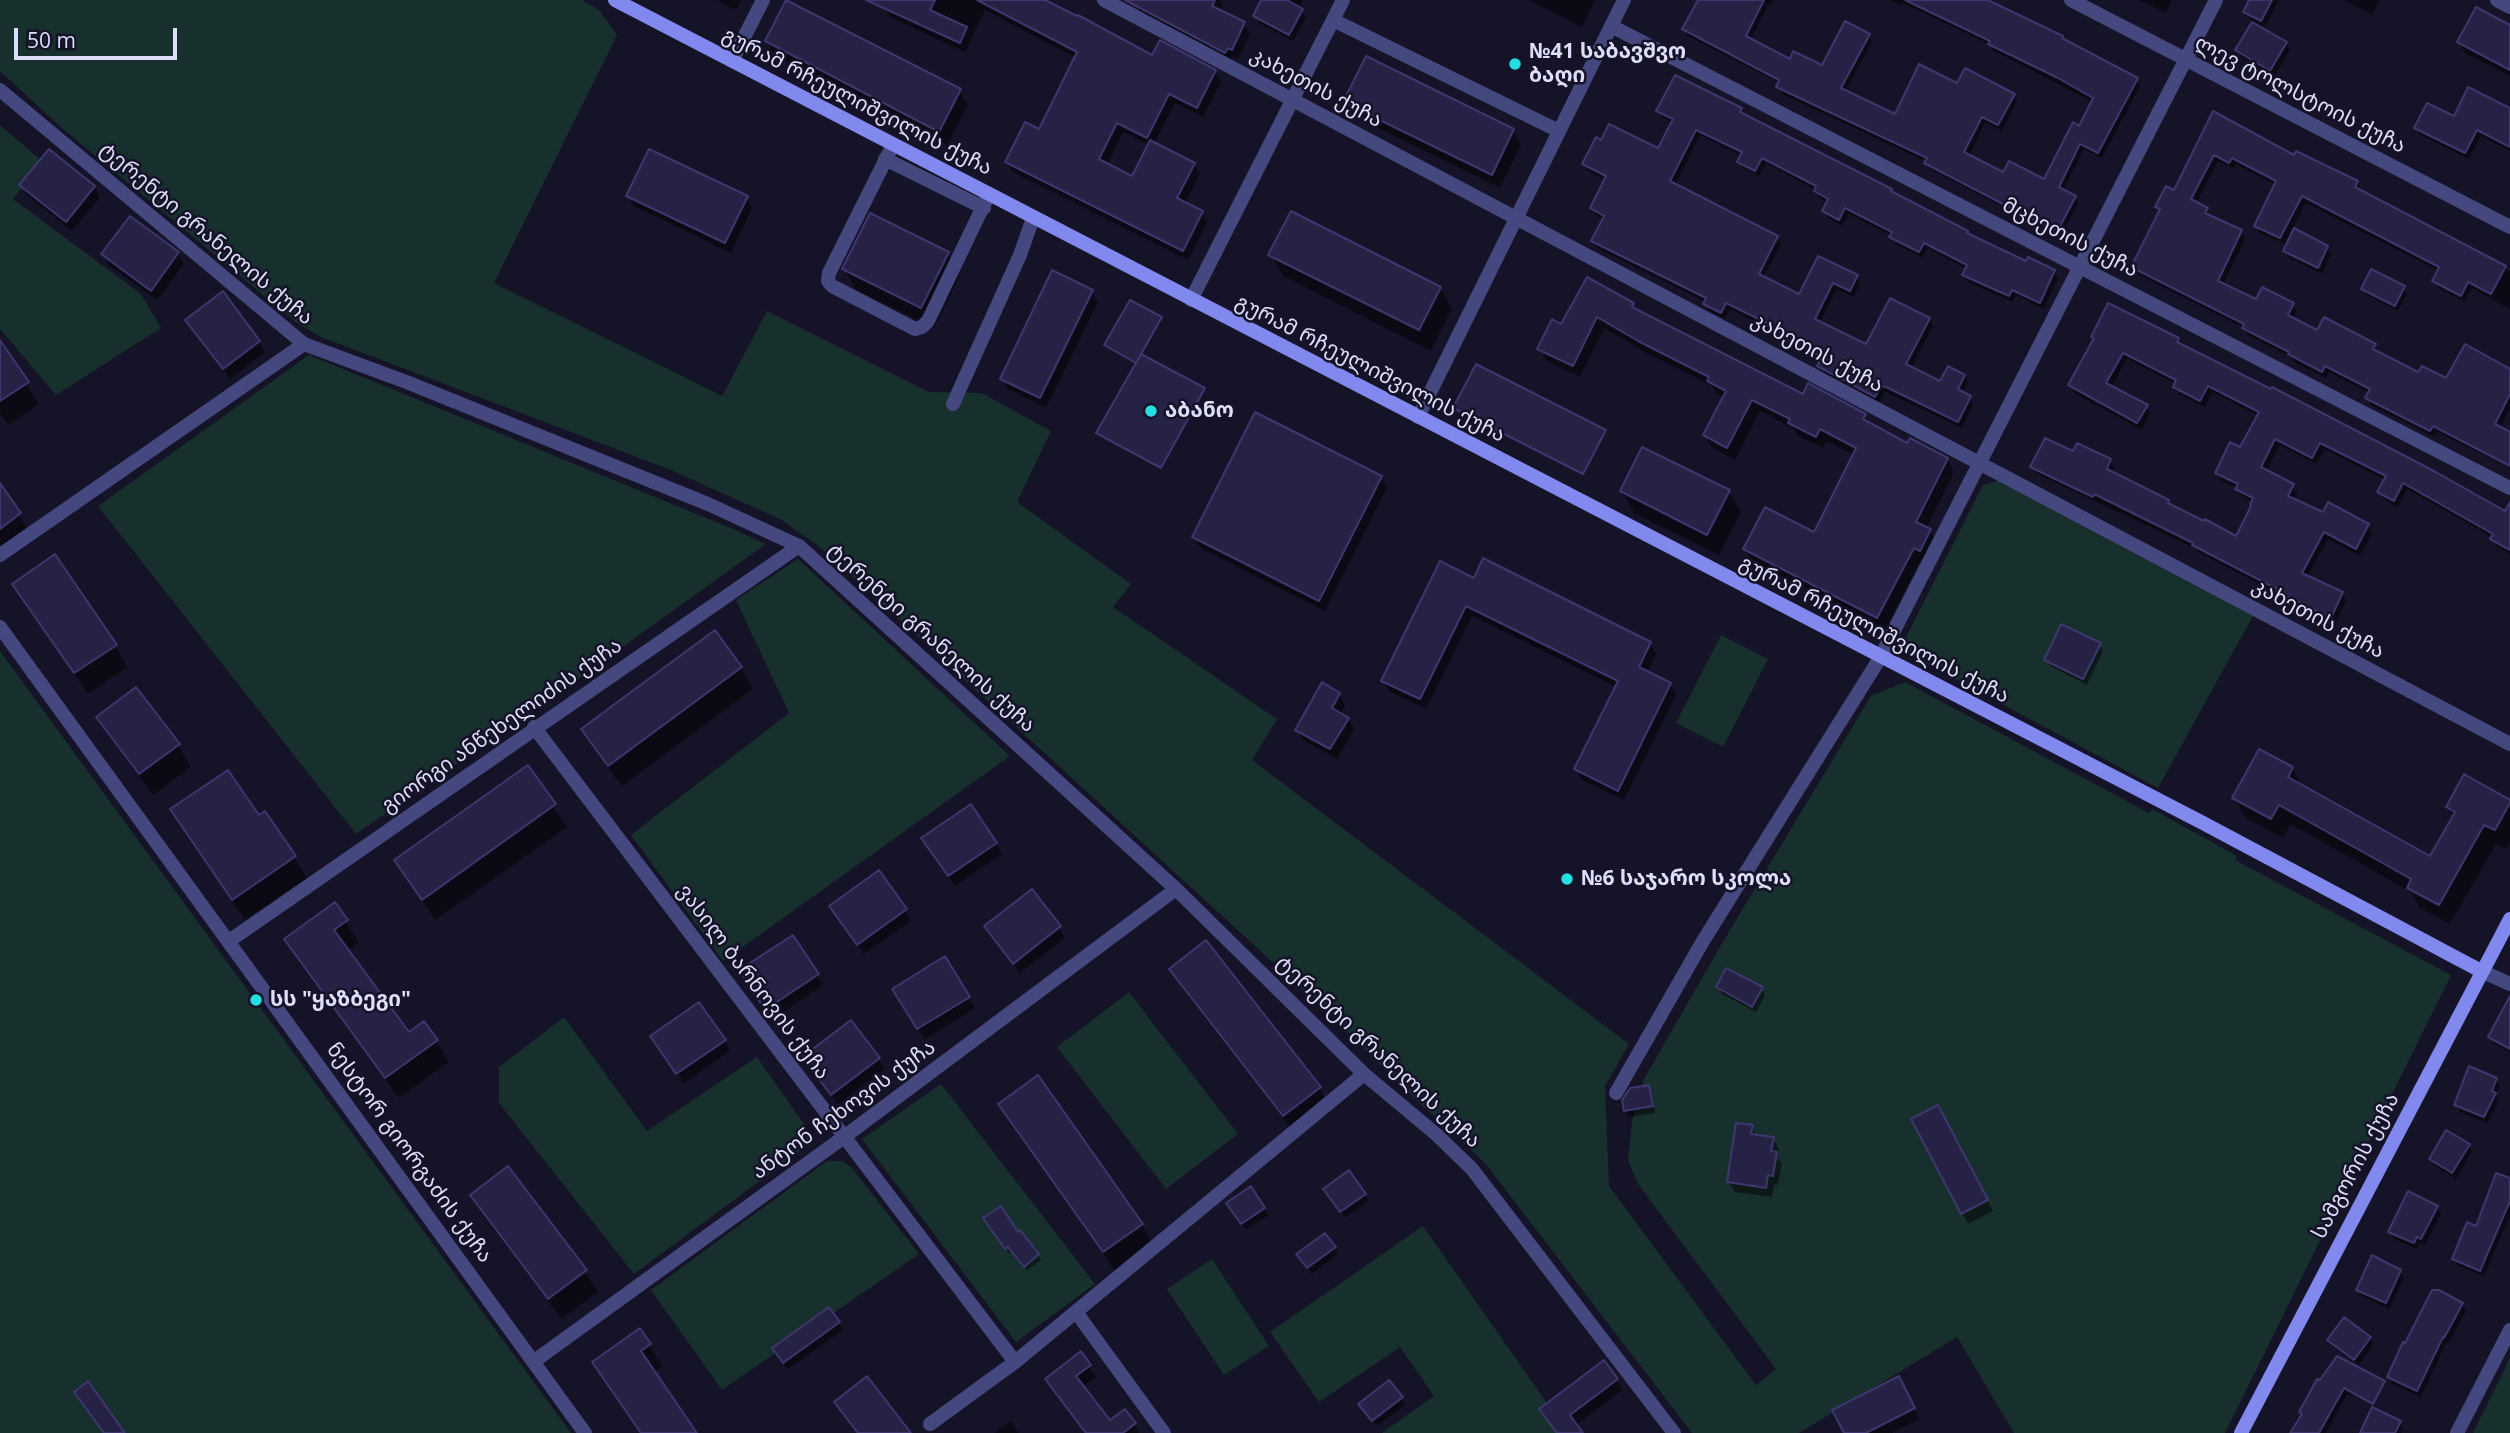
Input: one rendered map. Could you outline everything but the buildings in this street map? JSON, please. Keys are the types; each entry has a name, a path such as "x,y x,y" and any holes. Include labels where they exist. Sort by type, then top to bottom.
{"street":[{"name":"გურამ რჩეულიშვილის ქუჩა","path":"614,0 893,145 987,201 1033,218 1218,313 2510,984"},
{"path":"732,61 763,0"},
{"name":"კახეთის ქუჩა","path":"1104,0 2510,744"},
{"path":"1191,300 1343,0"},
{"path":"1418,416 1624,0"},
{"name":"ლევ ტოლსტოის ქუჩა","path":"2071,0 2510,227"},
{"path":"1616,1093 1703,941 1880,657 2216,0"},
{"path":"2497,0 2510,6"},
{"path":"1333,20 1559,131"},
{"name":"მცხეთის ქუჩა","path":"1611,26 2510,488"},
{"name":"ტერენტი გრანელის ქუჩა","path":"0,90 304,344 409,383 708,504 799,546 1176,889 1364,1074 1437,1135 1472,1169 1674,1433"},
{"path":"885,159 987,201 926,324 915,329 832,286 828,281 829,273 885,159 893,145"},
{"path":"953,404 1020,255 1033,218"},
{"path":"0,555 304,344"},
{"name":"გიორგი ანწეხელიძის ქუჩა","path":"229,941 534,727 799,546"},
{"name":"ნესტორ გიორგაძის ქუჩა","path":"0,627 584,1433"},
{"name":"ვასილ ბარნოვის ქუჩა","path":"534,727 1015,1362"},
{"name":"ანტონ ჩეხოვის ქუჩა","path":"533,1362 844,1136 1176,889"},
{"name":"სამგორის ქუჩა","path":"2241,1433 2510,919"},
{"path":"930,1424 1015,1362 1364,1074"},
{"path":"1076,1312 1164,1433"},
{"path":"2457,1433 2510,1329"}],"green space":[{"path":"0,0 582,0 599,10 617,35 494,283 722,396 767,311 929,392 982,393 1051,431 1017,502 1131,584 1113,607 1277,719 1252,760 1629,1044 1605,1086 1609,1186 1756,1385 1776,1369 1638,1184 1628,1160 1632,1121 1644,1079 1871,696 1905,682 2149,813 2152,809 2237,856 2235,860 2451,975 2225,1433 2014,1433 1957,1337 1799,1433 1692,1433 1485,1163 1397,1082 1340,1024 821,548 782,520 671,470 321,337 297,323 63,129 0,71"},
{"path":"0,125 43,162 13,199 141,294 161,328 56,395 0,329"},
{"path":"309,355 766,544 356,834 98,506"},
{"path":"1998,481 2253,616 2158,788 1909,654 1906,637 1983,485"},
{"path":"798,559 1010,756 723,961 631,835 789,713 736,600"},
{"path":"1721,635 1768,659 1723,747 1676,723"},
{"path":"0,651 571,1433 0,1433"},
{"path":"1129,992 1238,1134 1166,1189 1057,1047"},
{"path":"564,1017 647,1131 757,1057 815,1140 634,1274 499,1103 499,1067"},
{"path":"941,1084 1095,1284 1016,1342 862,1139"},
{"path":"827,1161 842,1161 852,1168 919,1254 722,1390 651,1290"},
{"path":"1423,1226 1568,1433 1382,1433 1434,1396 1400,1347 1319,1402 1270,1332"},
{"path":"1212,1259 1269,1346 1224,1375 1167,1289"},
{"path":"2510,1358 2510,1433 2473,1433"}],"place":[{"name":"№41 საბავშვო ბაღი","path":"1515,64"},
{"name":"აბანო","path":"1151,411"},
{"name":"№6 საჯარო სკოლა","path":"1567,879"},
{"name":"სს \"ყაზბეგი\"","path":"256,1000"}]}
